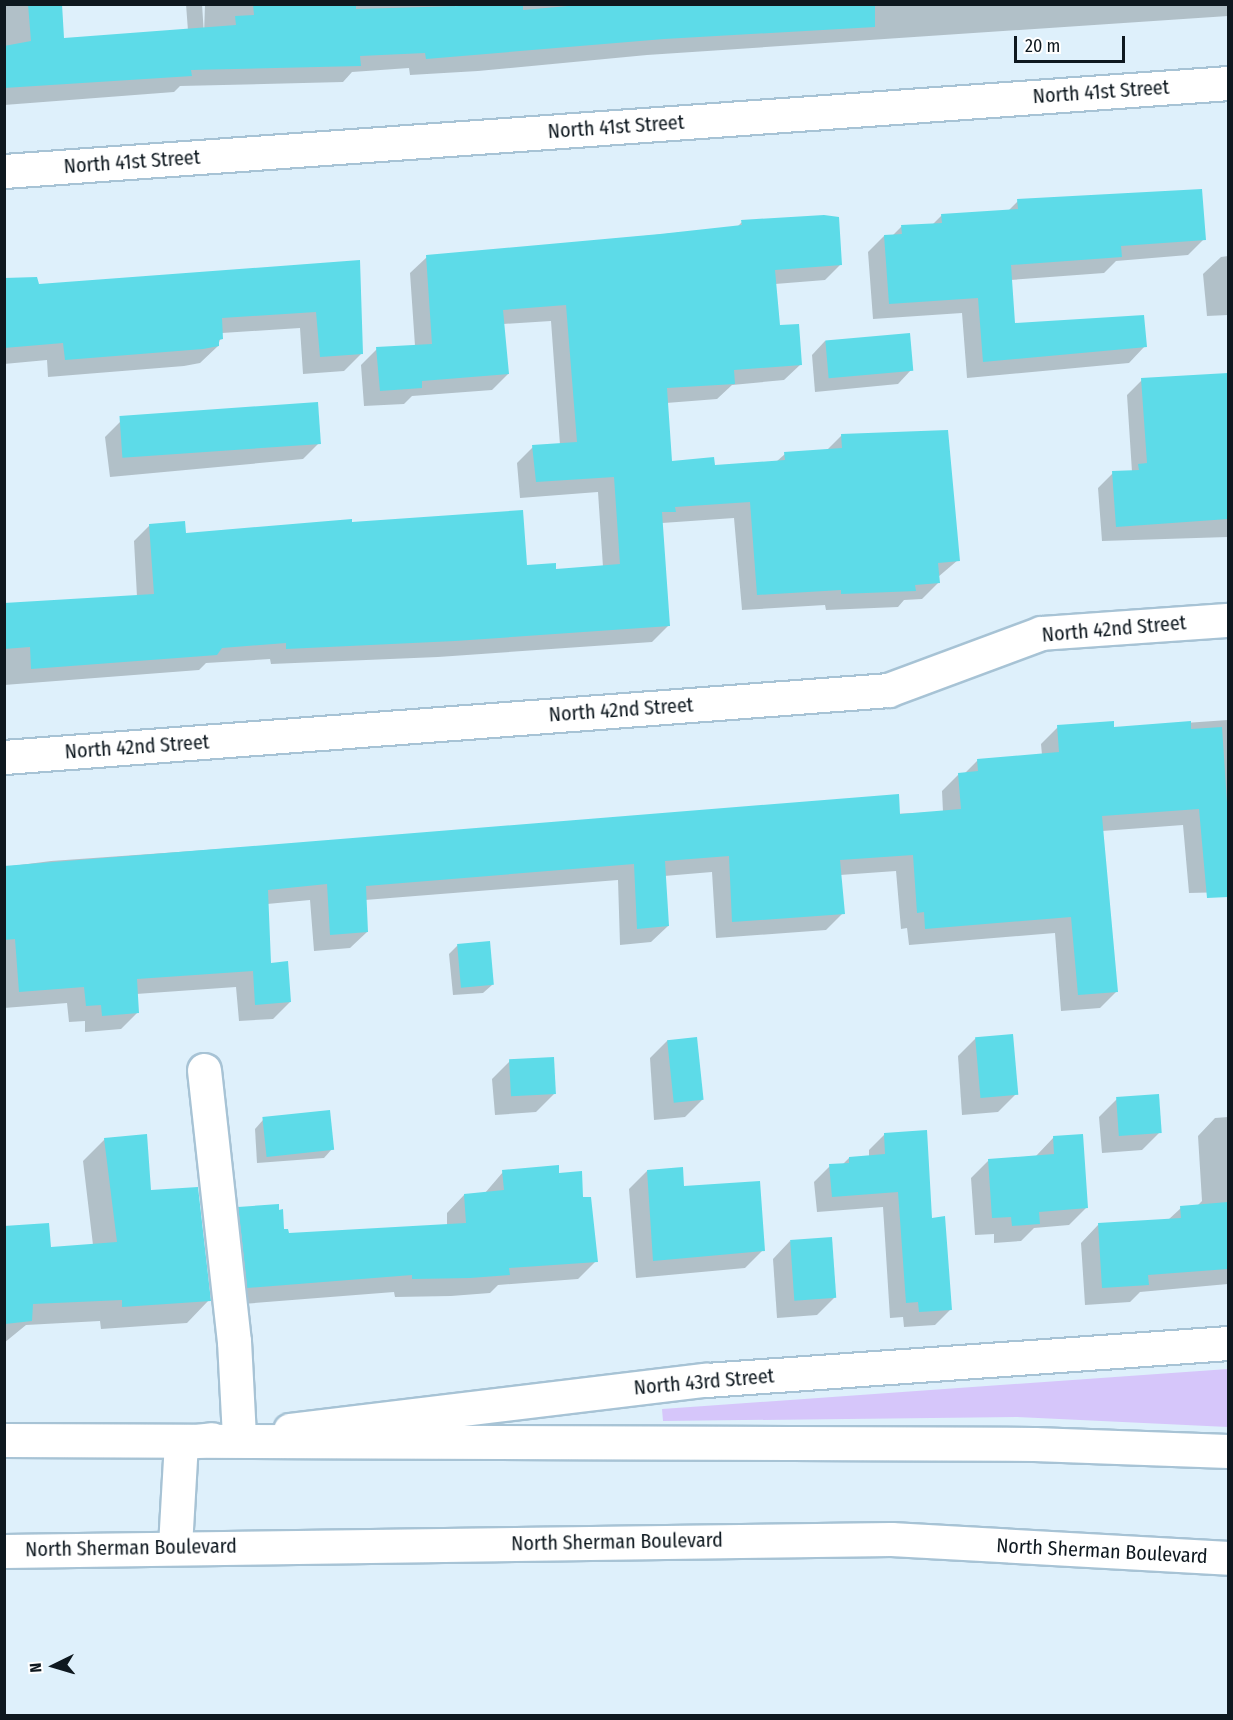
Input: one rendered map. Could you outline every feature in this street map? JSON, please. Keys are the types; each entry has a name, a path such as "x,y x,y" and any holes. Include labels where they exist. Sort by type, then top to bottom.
{"street":[{"name":"North 41st Street","path":"4,171 1228,83"},
{"name":"North 42nd Street","path":"4,757 888,690 1041,633 1228,620"},
{"path":"204,1070 234,1341 239,1436"},
{"name":"North 43rd Street","path":"181,1443 706,1380 1228,1343"},
{"path":"4,1440 181,1443 1034,1444 1228,1451"},
{"path":"176,1546 181,1443"},
{"name":"North Sherman Boulevard","path":"4,1551 176,1546 891,1539 1228,1558"}],"shaded area":[{"path":"1228,1369 1228,1427 1017,1417 663,1421 662,1409"}],"building":[{"path":"28,4 62,4 64,38 236,25 235,16 254,15 253,4 356,4 356,9 523,4 523,10 591,4 875,4 875,27 664,39 426,59 425,53 360,56 361,66 191,70 192,76 4,88 4,46 31,41"},
{"path":"1202,189 1206,240 1121,246 1122,257 1011,265 1015,323 1144,315 1147,347 983,362 978,298 889,304 884,235 902,234 901,225 942,223 941,214 1018,209 1017,199"},
{"path":"824,215 839,217 842,265 775,270 780,325 799,324 802,365 734,370 735,384 667,388 672,461 714,457 715,465 785,460 784,452 842,448 841,434 948,430 960,561 938,563 940,583 915,585 916,591 841,594 841,590 757,595 750,502 675,507 676,512 662,512 670,626 455,641 286,649 286,643 222,648 217,655 31,669 30,647 4,649 4,603 154,594 149,524 185,521 186,533 352,519 352,522 523,510 527,565 556,563 556,569 620,564 614,477 536,482 532,445 577,442 566,305 503,310 509,374 422,381 422,388 380,391 376,347 432,344 426,255 742,225 741,220"},
{"path":"360,260 363,354 320,357 316,312 222,318 223,339 219,340 219,346 203,349 65,360 63,343 4,348 4,278 37,277 39,284"},
{"path":"910,333 913,371 829,378 825,340"},
{"path":"1228,373 1228,519 1116,527 1112,471 1139,470 1138,464 1147,463 1141,378"},
{"path":"318,402 321,444 122,458 119,416"},
{"path":"1114,721 1114,727 1191,721 1191,729 1222,727 1228,818 1228,897 1207,898 1199,809 1102,816 1118,992 1078,995 1071,917 925,929 924,912 917,913 913,855 840,860 845,914 732,922 729,856 665,861 669,926 637,929 634,864 366,886 368,932 330,935 327,884 268,890 271,963 288,961 291,1002 255,1005 253,971 137,979 139,1013 102,1016 101,1005 86,1006 84,987 19,992 15,939 4,940 4,866 899,794 900,814 961,809 958,773 978,771 977,759 1059,752 1057,725"},
{"path":"490,941 494,985 461,988 457,944"},
{"path":"1013,1034 1018,1095 980,1098 975,1037"},
{"path":"697,1037 704,1100 674,1103 667,1040"},
{"path":"554,1057 556,1094 511,1096 509,1059"},
{"path":"1159,1094 1162,1133 1119,1136 1116,1097"},
{"path":"330,1110 334,1150 267,1157 262,1117"},
{"path":"927,1130 932,1218 945,1216 952,1310 919,1312 918,1302 906,1303 898,1192 832,1197 829,1164 849,1163 849,1157 885,1154 884,1133"},
{"path":"147,1134 151,1190 198,1187 211,1301 122,1307 122,1300 33,1304 32,1321 5,1324 4,1226 49,1223 51,1247 117,1242 104,1138"},
{"path":"1083,1134 1088,1208 1039,1212 1040,1224 1012,1226 1011,1217 992,1218 988,1159 1054,1154 1053,1136"},
{"path":"559,1165 559,1173 582,1171 583,1197 591,1197 598,1262 509,1268 510,1275 470,1278 412,1279 412,1275 247,1288 238,1207 279,1204 279,1210 283,1209 284,1229 288,1229 289,1233 466,1223 464,1194 504,1190 502,1170"},
{"path":"683,1167 684,1186 760,1181 765,1251 653,1261 647,1170"},
{"path":"1228,1202 1228,1269 1148,1275 1149,1285 1102,1288 1098,1223 1181,1218 1180,1206"},
{"path":"832,1237 836,1298 794,1301 790,1240"}]}
